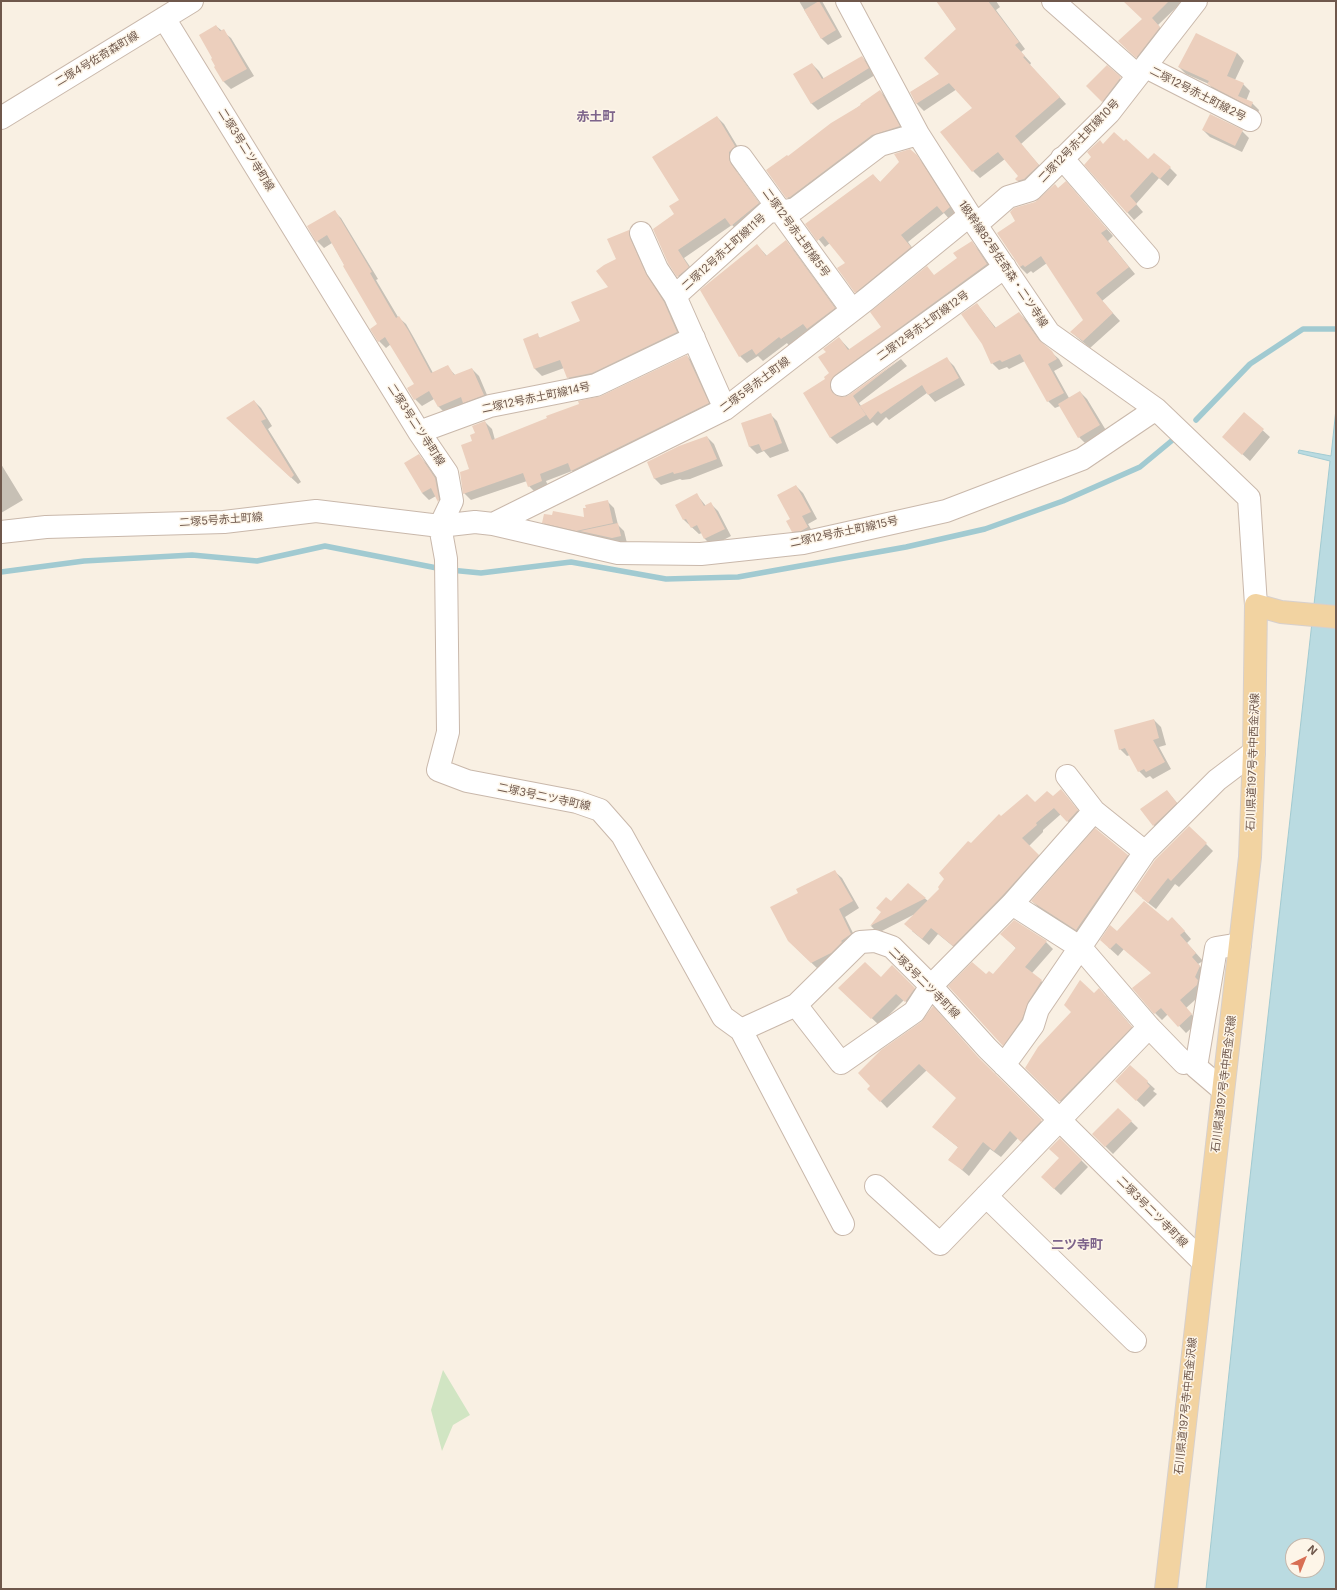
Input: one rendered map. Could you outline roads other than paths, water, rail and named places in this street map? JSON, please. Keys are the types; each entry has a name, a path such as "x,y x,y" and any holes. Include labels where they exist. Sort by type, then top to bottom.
{"main road":[{"path":"1256,605 1281,612 1336,617"},
{"name":"石川県道197号寺中西金沢線","path":"1166,1589 1250,857 1254,752 1256,605"}],"street":[{"name":"二塚4号佐奇森町線","path":"1,118 192,1"},
{"name":"1級幹線82号佐奇森・二ツ寺線","path":"847,1 918,134 1049,334 1156,409 1249,498 1256,605"},
{"name":"二塚12号赤土町線2号","path":"1053,1 1142,71 1250,120"},
{"name":"二塚12号赤土町線10号","path":"973,220 1008,198 1031,190 1109,113 1196,1"},
{"name":"二塚3号二ツ寺町線","path":"164,18 419,432 447,473 452,501 440,526 446,559 448,732 438,770 466,781 577,802 600,810 622,835 723,1017 741,1030 796,1005 860,942 875,941 892,947 931,986 1004,1065 1203,1262"},
{"name":"二塚12号赤土町線11号","path":"675,296 769,211 781,212 796,209 880,145 918,134"},
{"name":"二塚12号赤土町線5号","path":"741,157 852,310"},
{"path":"1062,158 1148,257"},
{"name":"二塚5号赤土町線","path":"493,524 725,409 852,310 973,220"},
{"path":"641,233 657,269 675,296 725,409"},
{"name":"二塚12号赤土町線12号","path":"842,385 1005,267"},
{"name":"二塚12号赤土町線14号","path":"419,432 490,406 596,385 694,338"},
{"name":"二塚12号赤土町線15号","path":"440,526 475,522 493,524 618,553 701,554 803,543 946,511 1082,459 1156,409"},
{"name":"二塚5号赤土町線","path":"1,532 46,527 224,522 316,511 440,526"},
{"path":"1004,1065 1033,1025 1038,1008 1081,948 1145,852 1217,780 1254,752"},
{"path":"1066,776 1094,811 1145,852"},
{"path":"796,1005 841,1063 914,1012 931,986 1012,904 1094,811"},
{"path":"1012,904 1081,948 1149,1027 1184,1063"},
{"path":"1223,1090 1196,1067 1216,948 1240,944"},
{"path":"876,1186 940,1244 1149,1027"},
{"path":"741,1030 843,1224"},
{"path":"986,1196 1134,1341"}],"water":[{"path":"1336,409 1336,1589 1206,1589 1246,1213 1330,461 1298,453 1299,450 1331,456"}],"waterway":[{"path":"1196,420 1250,364 1303,329 1336,329"},
{"path":"450,570 481,573 571,562 666,579 738,577 906,547 985,529 1063,501 1140,467 1175,438"},
{"path":"1,572 84,561 192,555 257,561 325,546 442,569"}],"district":[{"name":"赤土町","path":"596,117"},
{"name":"二ツ寺町","path":"1077,1245"}]}
